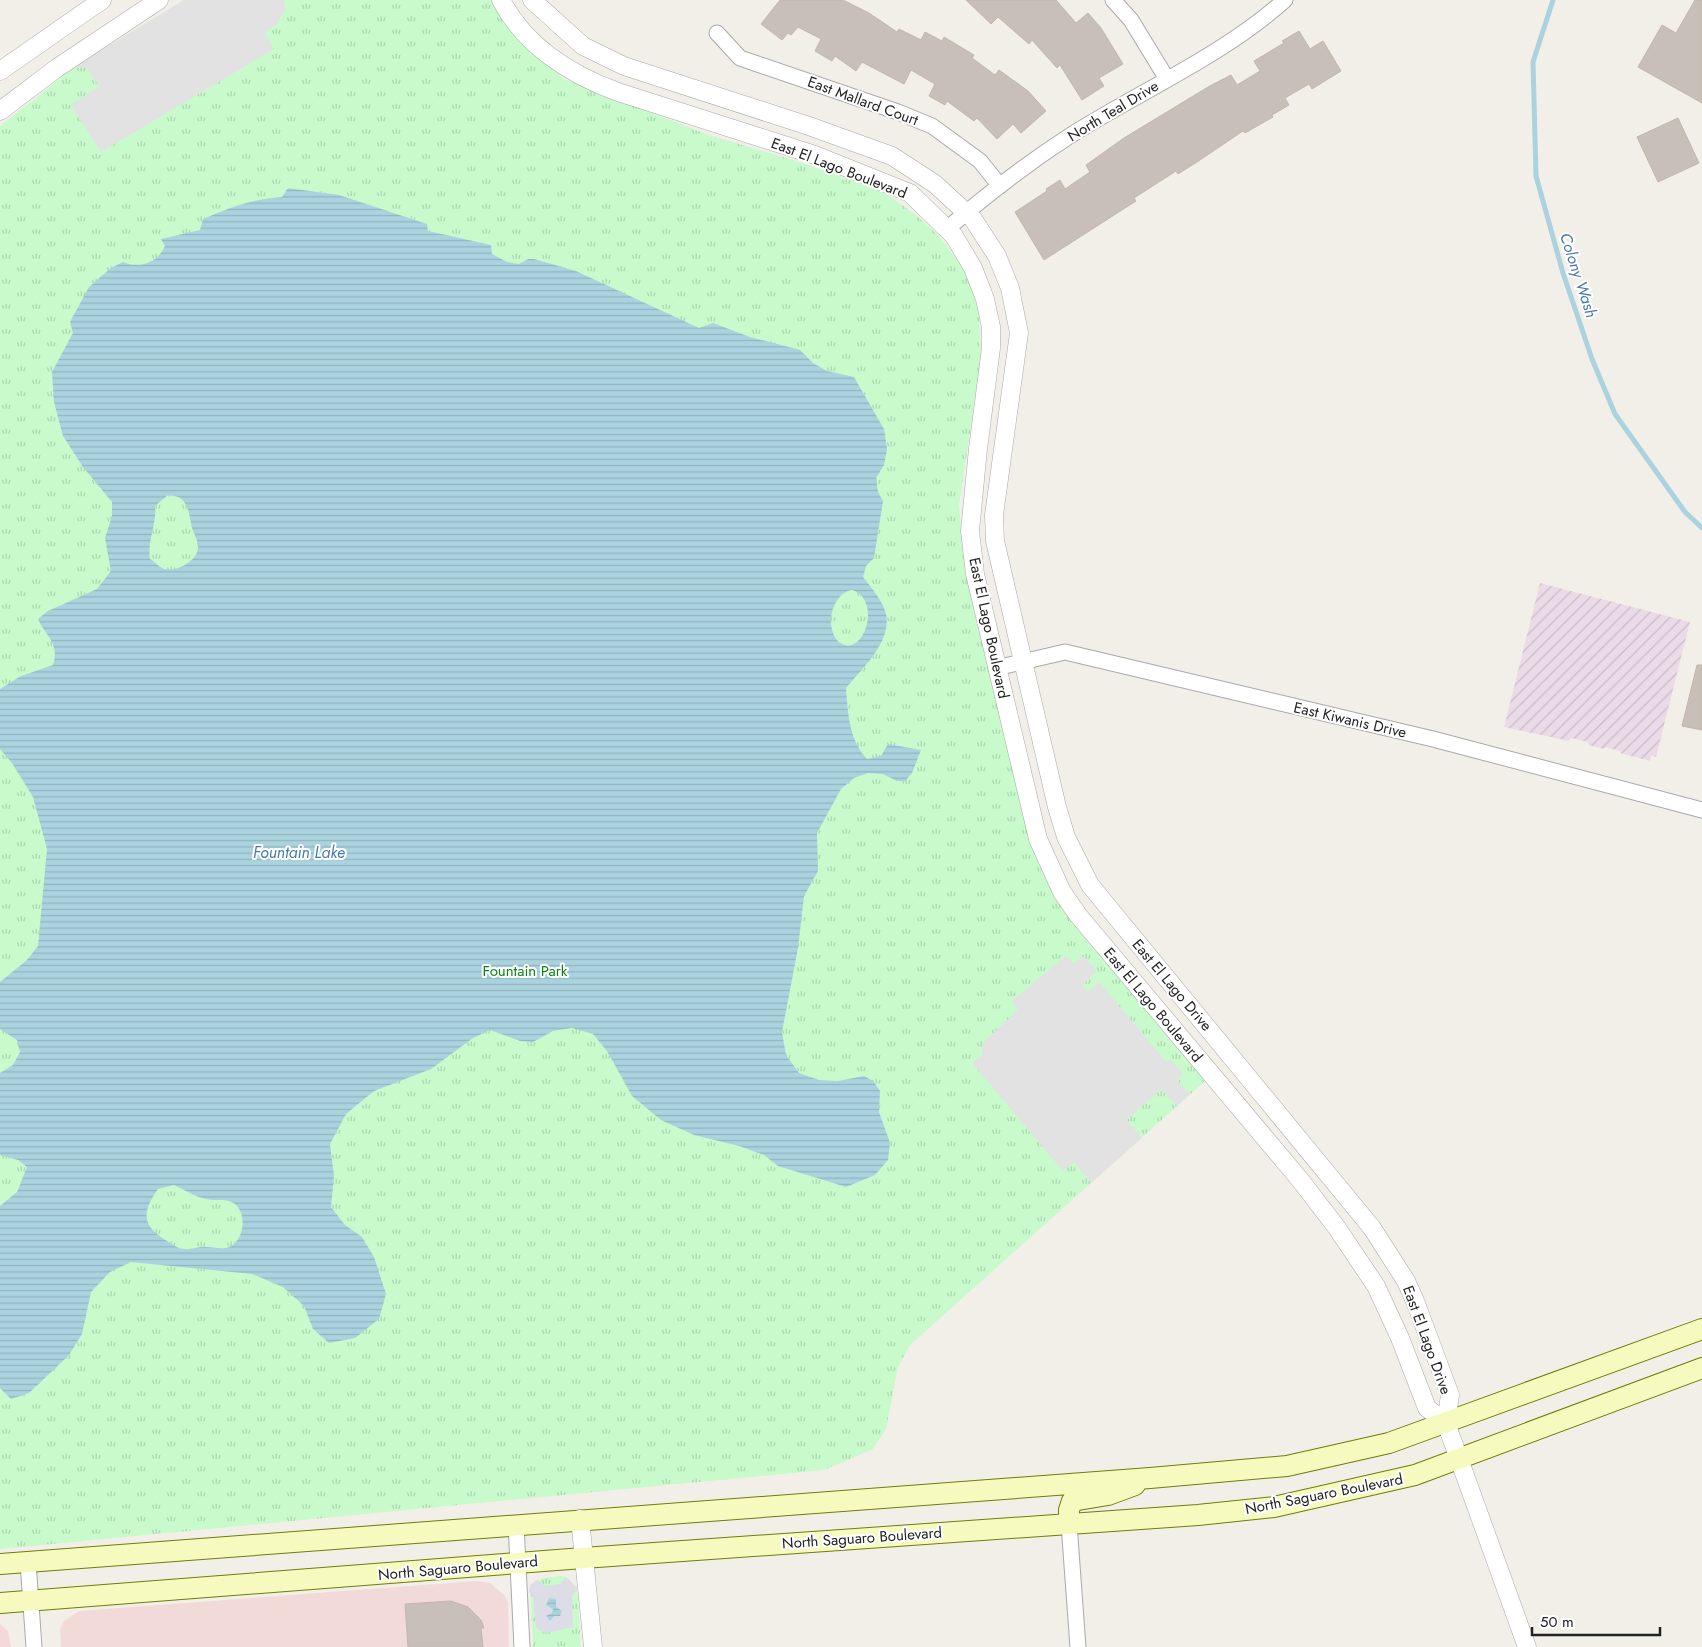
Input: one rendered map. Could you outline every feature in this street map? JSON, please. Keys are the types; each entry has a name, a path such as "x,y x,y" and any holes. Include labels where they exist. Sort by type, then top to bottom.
{"main road":[{"path":"0,1564 580,1519 1150,1478 1287,1466 1389,1443 1702,1329"},
{"name":"North Saguaro Boulevard","path":"0,1603 583,1558 1198,1515 1274,1506 1414,1475 1702,1368"},
{"path":"1070,1524 1069,1510 1072,1501 1108,1495 1150,1478"}],"street":[{"path":"0,71 102,0"},
{"path":"0,111 113,29 159,0"},
{"name":"East El Lago Boulevard","path":"501,0 532,40 568,70 593,83 815,155 910,193 954,236 973,268 985,299 991,327 991,348 970,530 974,574 1038,839 1062,892 1078,915 1301,1181 1337,1228 1376,1286 1400,1338"},
{"name":"East El Lago Boulevard","path":"532,0 583,46 624,66 810,126 892,156 935,184 966,212 973,219 997,256 1010,288 1019,333 1018,353 994,515 999,565 1066,837 1090,885 1129,933"},
{"path":"1114,0 1131,20 1167,79"},
{"name":"North Teal Drive","path":"947,229 1000,186 1068,137 1228,43 1267,16 1285,0"},
{"name":"East Mallard Court","path":"717,33 740,58 898,112 932,126 980,161 1000,186"},
{"path":"991,348 1018,353"},
{"name":"East Kiwanis Drive","path":"996,668 1065,652 1433,739 1702,810"},
{"name":"East El Lago Drive","path":"1129,933 1215,1037"},
{"path":"1196,1055 1215,1037"},
{"name":"East El Lago Boulevard","path":"1215,1037 1321,1163"},
{"name":"East El Lago Drive","path":"1321,1163 1372,1228 1406,1282 1450,1395 1446,1423 1527,1647"},
{"name":"East El Lago Drive","path":"1400,1338 1427,1408 1446,1423"},
{"path":"580,1519 583,1558 588,1581 593,1647"},
{"path":"516,1524 522,1647"},
{"path":"1070,1524 1078,1647"},
{"path":"28,1562 34,1647"}],"shaded area":[{"path":"184,0 284,0 285,9 278,23 265,33 274,49 101,152 71,105 99,86 86,68 74,67"},
{"path":"1540,583 1690,622 1656,757 1651,756 1650,761 1605,747 1604,749 1588,745 1588,742 1571,738 1569,741 1504,727"},
{"path":"1065,956 1074,963 1083,956 1097,971 1082,986 1088,992 1099,982 1167,1063 1171,1060 1183,1074 1177,1080 1190,1094 1177,1106 1161,1089 1127,1120 1142,1138 1091,1183 1074,1162 1063,1171 972,1063 982,1055 982,1044 1018,1010 1011,1002"},
{"path":"566,1577 577,1588 572,1596 573,1627 544,1633 536,1627 533,1597 529,1592 530,1585 537,1580 545,1586 560,1584"},
{"path":"477,1581 490,1583 504,1595 508,1603 509,1647 61,1647 60,1630 64,1621 79,1611"},
{"path":"0,1624 8,1631 11,1647 0,1647"}],"green space":[{"name":"Fountain Park","path":"184,0 491,0 508,27 533,54 564,79 709,135 806,164 883,192 915,214 939,236 968,275 979,314 981,359 959,505 965,572 1040,868 1055,897 1075,924 1205,1081 910,1345 898,1367 886,1429 873,1449 824,1470 0,1549 0,126 77,65"},
{"path":"566,1577 577,1588 581,1647 533,1647 530,1585 543,1578"}],"water":[{"name":"Fountain Lake","path":"288,188 339,195 427,224 428,231 491,245 492,254 507,262 519,264 528,259 534,259 576,271 699,328 713,323 750,337 800,350 813,363 827,371 854,377 884,429 887,449 884,465 876,478 878,492 883,501 874,558 866,566 863,577 882,604 887,624 885,634 874,654 846,688 849,716 856,743 867,759 881,756 888,744 921,750 912,773 905,781 897,781 883,774 868,773 854,778 841,789 817,833 818,871 804,896 798,948 782,1032 786,1055 799,1073 819,1080 838,1081 864,1076 873,1081 880,1091 879,1112 890,1143 888,1160 875,1175 846,1187 778,1166 764,1155 739,1146 694,1135 661,1120 632,1096 607,1051 593,1034 572,1028 553,1031 533,1042 520,1041 490,1030 473,1038 431,1069 374,1091 346,1114 330,1144 334,1176 331,1207 345,1225 362,1237 374,1257 386,1294 379,1319 355,1338 329,1343 313,1329 304,1306 283,1287 252,1274 131,1262 110,1272 91,1292 82,1334 69,1355 29,1393 11,1399 0,1388 0,1206 17,1192 27,1167 18,1160 0,1155 0,1073 13,1065 20,1052 17,1040 0,1029 0,982 27,960 38,946 47,849 33,797 12,763 0,749 0,689 21,676 53,665 55,651 51,640 38,619 48,611 97,589 111,571 105,538 112,516 112,502 83,467 63,436 54,402 52,372 73,333 70,322 89,287 111,268 123,262 135,265 153,260 158,257 165,246 161,239 200,230 203,219 232,207 282,197","holes":["168,495 175,496 184,501 198,547 197,552 190,561 179,568 173,569 160,567 150,559 149,552 155,519 155,506","852,590 861,595 866,603 868,614 863,634 858,641 851,645 842,644 835,638 831,624 836,602 847,591","174,1185 202,1198 232,1202 239,1209 243,1222 237,1241 226,1248 204,1247 184,1249 158,1235 152,1230 147,1218 149,1205 158,1189"]},
{"path":"549,1598 556,1599 556,1607 562,1611 560,1616 554,1616 550,1621 546,1616 552,1613 553,1609 546,1605"}],"building":[{"path":"780,0 843,0 869,13 897,32 899,29 921,40 925,32 942,41 944,37 974,55 972,58 995,75 999,70 1028,91 1046,111 1021,133 1013,124 997,139 977,118 974,121 947,101 945,105 929,96 935,84 911,70 904,84 862,62 856,71 835,56 832,61 815,51 821,39 798,27 791,35 788,33 782,40 761,24"},
{"path":"966,0 1056,0 1076,23 1088,13 1101,28 1123,64 1099,78 1104,86 1082,100 1060,65 1057,68 1032,40 1029,44 998,17 991,24"},
{"path":"1695,0 1702,0 1702,103 1638,67 1662,25 1676,33"},
{"path":"1299,31 1310,49 1323,41 1341,71 1312,89 1309,84 1285,98 1289,105 1272,115 1273,117 1245,133 1243,131 1178,174 1176,171 1134,198 1136,201 1044,260 1015,212 1060,180 1065,189 1090,172 1086,165 1124,138 1208,87 1231,75 1237,85 1260,71 1254,61 1284,43 1282,41"},
{"path":"1678,118 1699,163 1658,182 1637,137"},
{"path":"1697,665 1702,665 1702,730 1682,726"},
{"path":"451,1601 468,1607 481,1620 484,1628 481,1628 483,1647 408,1647 405,1604"}],"waterway":[{"name":"Colony Wash","path":"1553,0 1533,62 1536,176 1563,273 1592,359 1615,414 1685,512 1702,528"}]}
